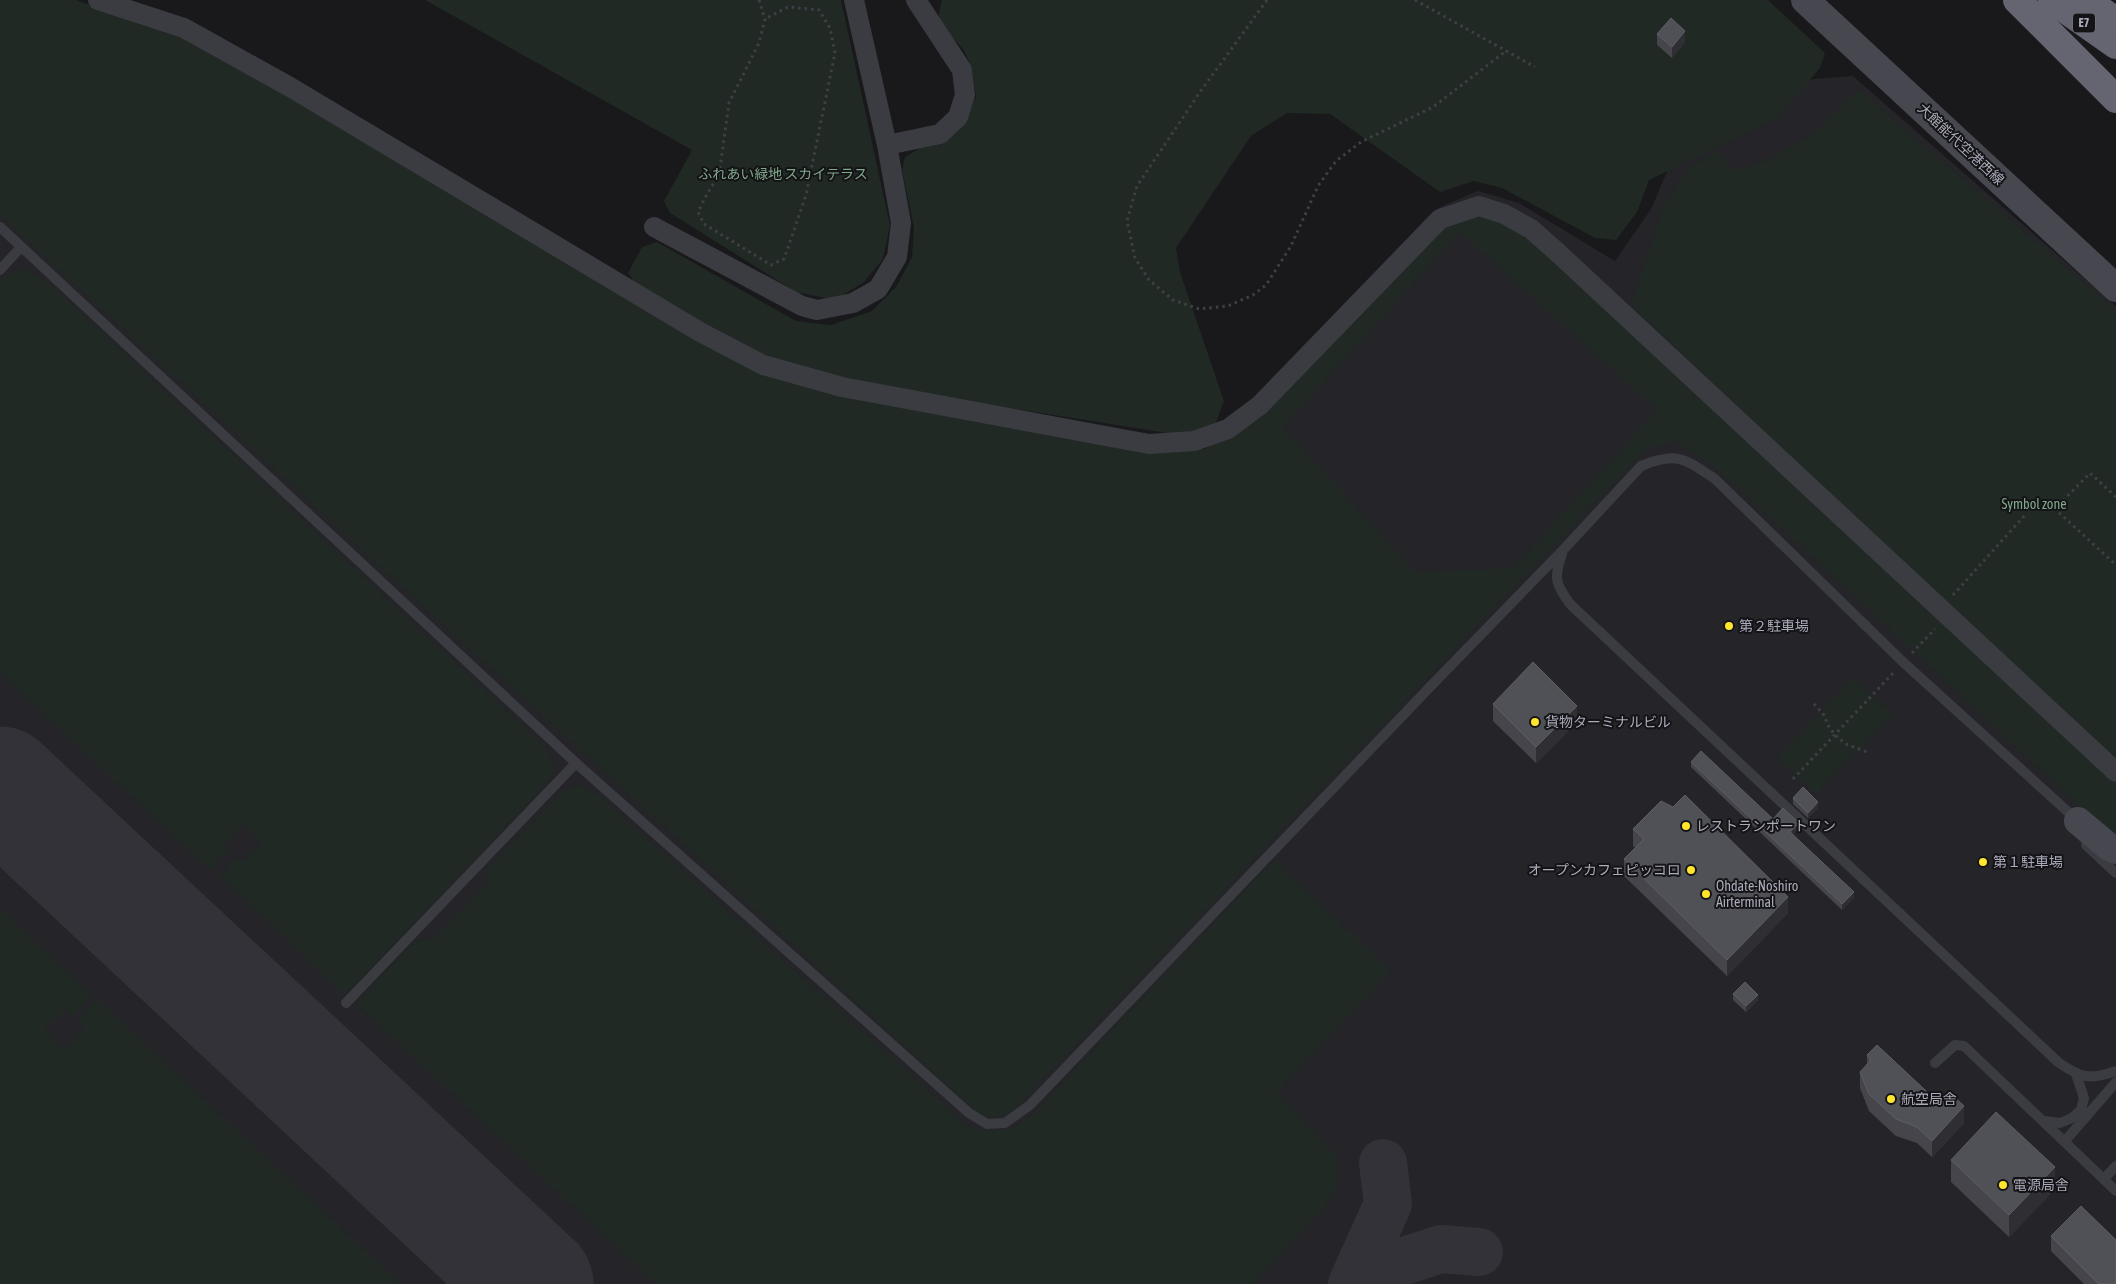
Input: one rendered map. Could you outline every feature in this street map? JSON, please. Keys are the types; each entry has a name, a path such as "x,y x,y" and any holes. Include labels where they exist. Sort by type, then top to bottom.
{"highway":[{"path":"2017,0 2116,99"},
{"name":"E7","path":"2052,0 2116,45"},
{"name":"E7","path":"2086,0 2116,21"}],"main road":[{"name":"大館能代空港西線","path":"1805,0 2116,288"},
{"path":"2078,821 2109,847 2116,850"}],"street":[{"path":"98,0 184,28 290,87 692,328 762,365 842,387 1149,444 1194,440 1228,429 1260,405 1440,219 1479,206 1504,214 1531,229 1557,252 2116,772"},
{"path":"654,227 802,306 817,310 853,303 878,289 897,257 901,223 887,146 854,0"},
{"path":"887,146 940,134 958,117 965,95 962,70 916,0"}],"lane":[{"path":"0,227 576,763 969,1113 987,1124 1005,1123 1030,1105 1564,549 1641,466 1656,460 1675,457 1691,463 1715,479 1903,662 2078,821 2078,830 2086,844 2116,873"},
{"path":"0,270 21,247"},
{"path":"1564,549 1556,571 1559,588 1570,604 2058,1062 2076,1074 2093,1076 2116,1071"},
{"path":"346,1003 576,763"},
{"path":"1935,1063 1955,1045 1964,1046 2116,1191"},
{"path":"2044,1121 2060,1123 2072,1118 2081,1110 2084,1098 2076,1074"},
{"path":"2065,1141 2116,1082"},
{"path":"2104,1179 2116,1166"}],"path":[{"path":"759,0 765,19 759,43 729,103 719,175 706,194 698,212 704,224 771,265 784,259 806,195 835,53 830,28 819,10 788,7 765,19"},
{"path":"1267,0 1200,92 1137,186 1127,221 1135,258 1149,280 1173,300 1199,309 1228,306 1253,295 1266,285 1291,246 1318,186 1336,161 1361,142 1433,107 1506,51"},
{"path":"1415,0 1535,67"},
{"path":"2116,498 2090,473 2055,509 2116,565"},
{"path":"1793,779 1903,662 2026,514"},
{"path":"1814,704 1825,716 1827,724 1834,735 1846,744 1868,752"}],"shaded area":[{"path":"0,0 1081,617 1250,407 1440,207 1478,191 1519,203 1615,261 1651,209 1670,165 1801,80 1853,76 2116,306 2116,1284 0,1284"}],"green space":[{"name":"Symbol zone","path":"0,0 76,0 175,31 748,366 1136,451 1204,449 1234,434 1442,228 1463,218 1487,214 1529,235 1893,554 1631,305 1664,204 1691,167 1718,151 1733,171 1768,160 1814,133 1859,90 2096,293 2116,313 2116,834 2109,834 1742,491 1706,461 1677,442 1646,449 1010,1113 995,1118 979,1114 452,633 0,215","holes":["1460,232 1657,410 1513,568 1415,572 1283,427"]},
{"name":"ふれあい緑地 スカイテラス","path":"425,0 841,0 890,225 883,259 864,282 835,300 796,292 670,213 664,201 692,150"},
{"path":"942,0 1768,0 1825,53 1820,68 1776,119 1649,180 1637,212 1616,240 1595,238 1502,188 1474,181 1440,192 1330,114 1287,113 1251,136 1176,248 1180,272 1224,401 1215,425 1179,435 898,390 765,359 636,285 628,273 642,247 657,242 796,321 831,325 872,311 896,287 912,257 914,228 902,170 905,157 965,122 976,97 972,69 964,50 937,22"},
{"path":"24,268 49,283 545,747 555,764 550,779 345,995 220,876 237,857 242,862 261,843 243,824 224,844 229,849 210,870 0,673 0,281 6,275"},
{"path":"1854,678 1893,715 1816,794 1777,757"},
{"path":"581,785 597,794 969,1127 989,1131 1013,1128 1033,1114 1274,860 1391,971 1277,1092 1336,1155 1336,1187 1323,1209 1253,1284 656,1284 356,1004 415,941 434,939 486,884 487,870 564,790"},
{"path":"0,909 93,996 73,1017 65,1009 44,1030 64,1049 85,1028 77,1020 97,999 401,1284 0,1284"}],"building":[{"path":"1671,18 1685,31 1672,47 1657,34"},
{"name":"貨物ターミナルビル","path":"1533,662 1577,706 1536,747 1493,704"},
{"path":"1701,751 1773,819 1783,808 1799,823 1790,832 1854,892 1842,904 1691,762"},
{"path":"1803,787 1818,802 1808,813 1793,798"},
{"name":"Ohdate-Noshiro Airterminal","path":"1685,795 1788,897 1727,960 1624,859 1644,839 1633,829 1661,801 1673,807"},
{"path":"1745,982 1758,995 1746,1006 1733,994"},
{"name":"航空局舎","path":"1877,1045 1940,1104 1950,1093 1964,1106 1932,1141 1917,1127 1896,1119 1869,1094 1860,1072 1871,1060 1867,1055"},
{"name":"電源局舎","path":"1996,1112 2055,1167 2009,1215 1951,1160"},
{"path":"2081,1206 2116,1240 2116,1284 2099,1284 2051,1236"}],"taxiway":[{"path":"1352,1284 1388,1204 1383,1163"},
{"path":"1366,1284 1401,1262 1441,1249 1479,1252"}],"runway":[{"path":"0,786 534,1284"}],"place":[{"name":"第２駐車場","path":"1729,626"},
{"name":"貨物ターミナルビル","path":"1535,722"},
{"name":"レストランポートワン","path":"1686,826"},
{"name":"第１駐車場","path":"1983,862"},
{"name":"オープンカフェピッコロ","path":"1691,870"},
{"name":"Ohdate-Noshiro Airterminal","path":"1706,894"},
{"name":"航空局舎","path":"1891,1099"},
{"name":"電源局舎","path":"2003,1185"}]}
